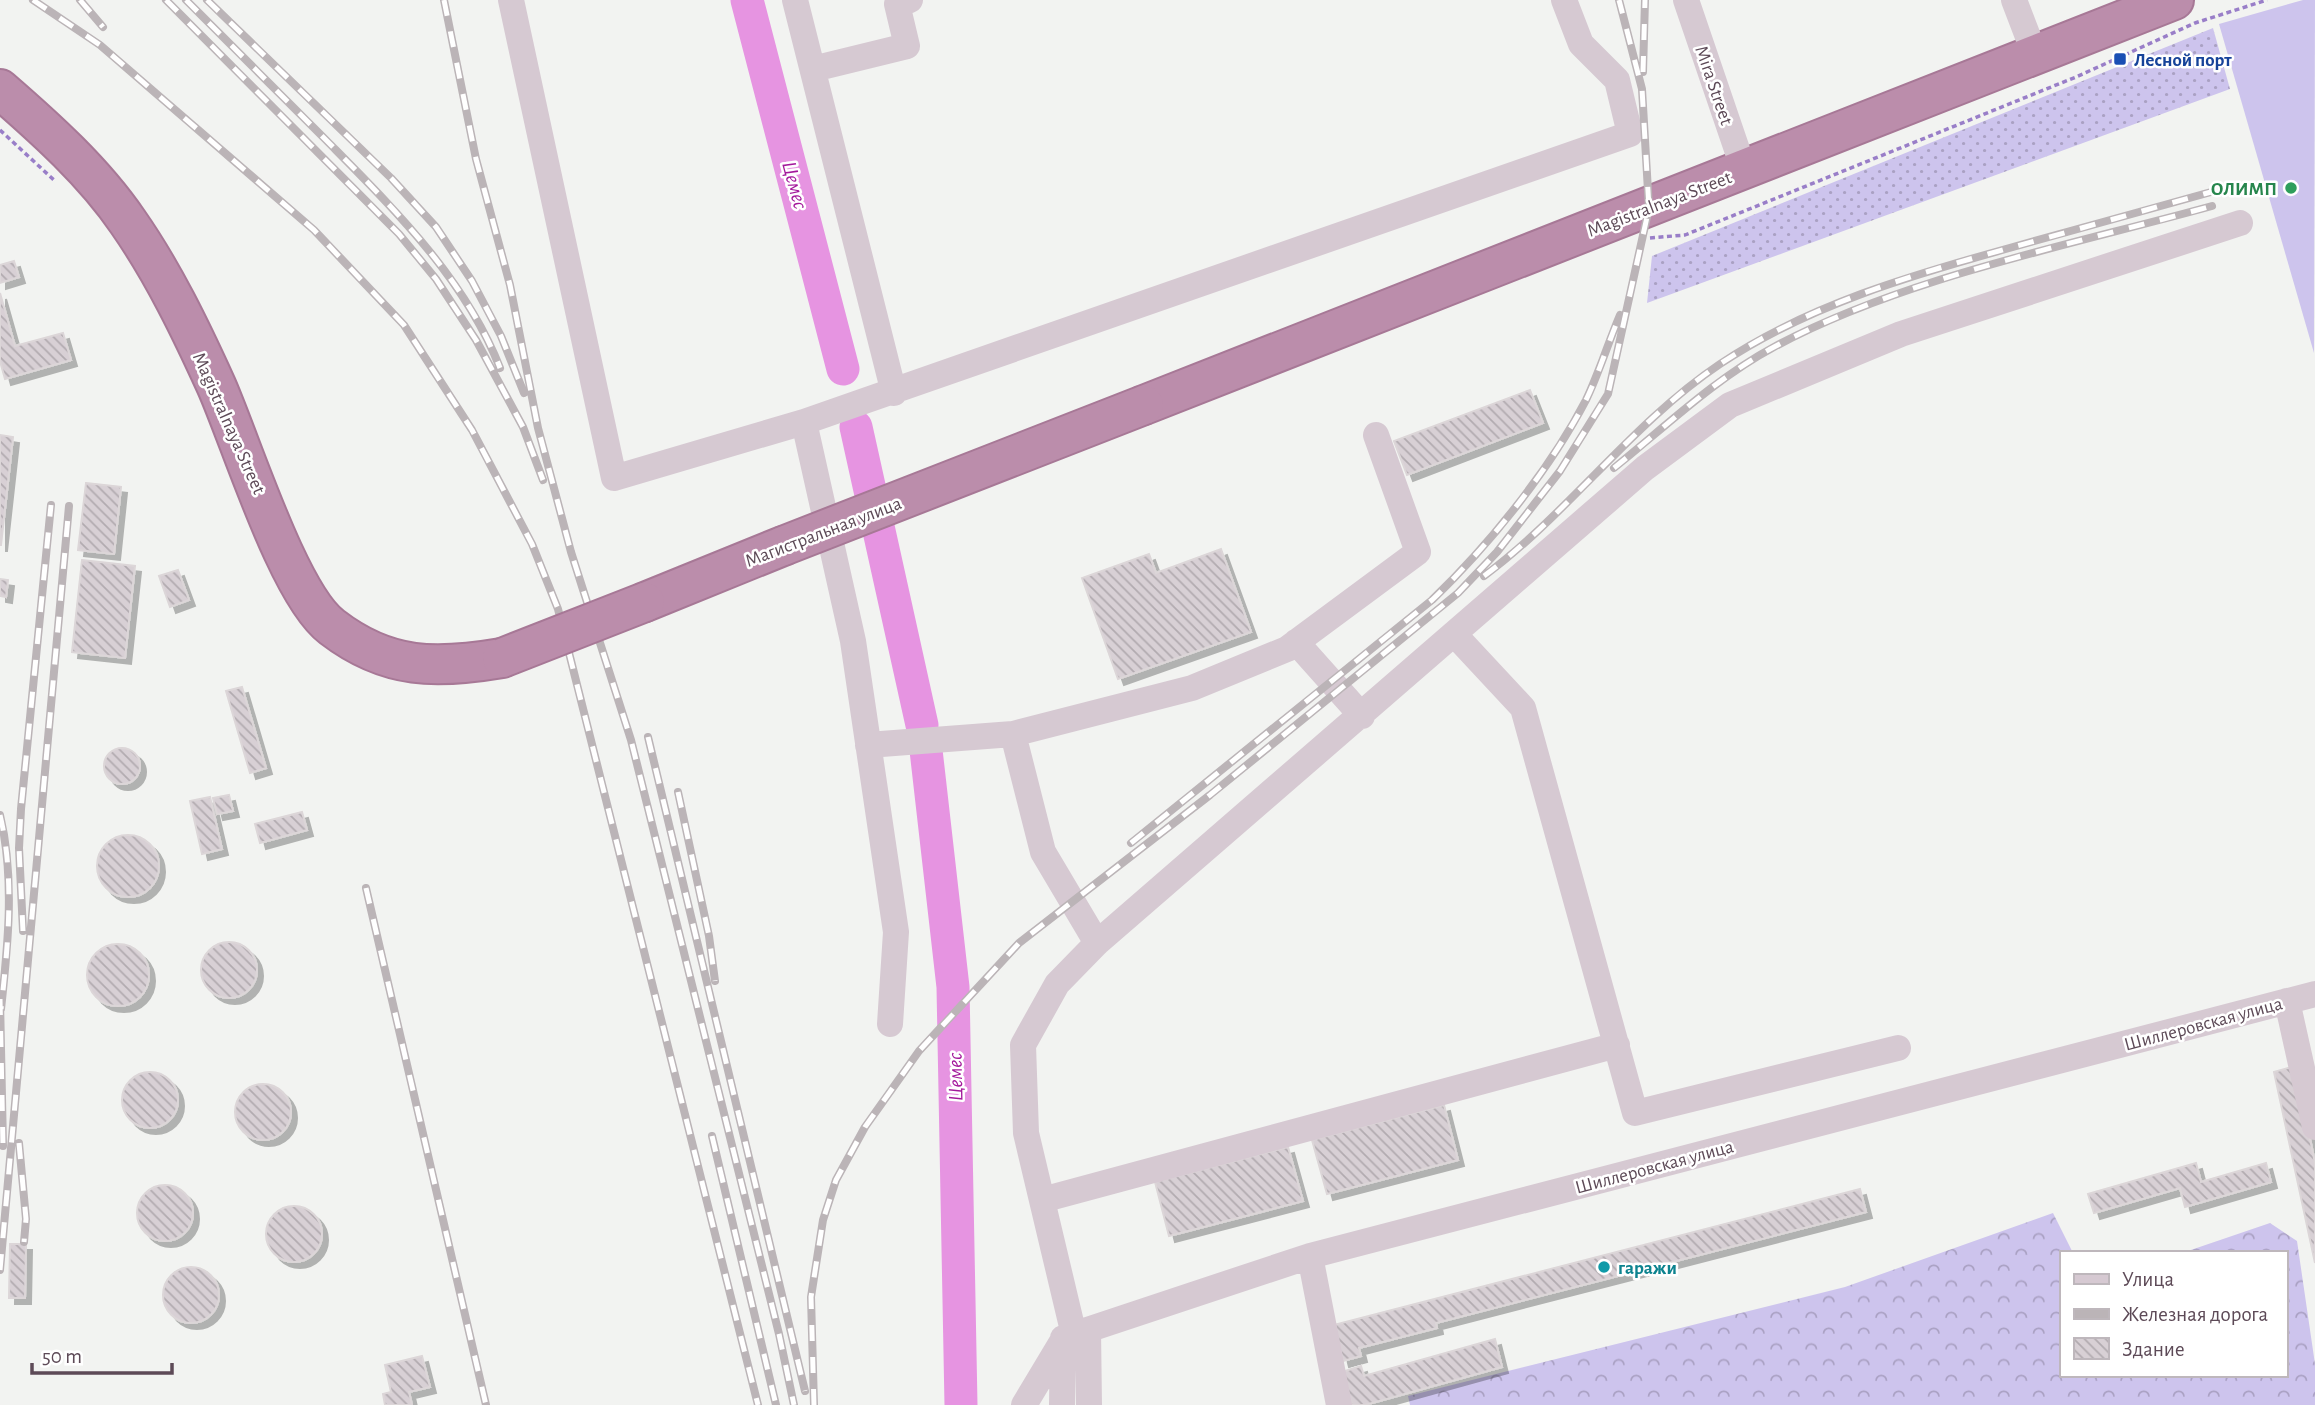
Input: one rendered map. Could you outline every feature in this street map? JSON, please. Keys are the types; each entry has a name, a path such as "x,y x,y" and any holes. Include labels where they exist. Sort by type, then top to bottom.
{"highway":[{"name":"Magistralnaya Street","path":"1144,405 1636,227 1664,202 2173,0"},
{"name":"Magistralnaya Street","path":"0,89 71,156 128,221 176,304 216,385 298,584 330,626 369,650 409,663 452,667 502,658"},
{"name":"Магистральная улица","path":"502,658 1144,405"}],"street":[{"path":"511,0 614,478 894,393 1630,134 1617,80 1581,44 1564,0"},
{"path":"795,0 894,393"},
{"path":"813,69 907,46 897,4 910,0"},
{"name":"Mira Street","path":"1686,0 1744,170"},
{"path":"2014,0 2035,55"},
{"path":"1089,1405 1075,1334 1026,1133 1023,1045 1056,984 1097,943 1645,468 1730,405 1901,334 2240,223"},
{"path":"804,422 853,641 895,932 890,1024"},
{"path":"868,745 1013,734 1192,688 1287,649 1418,552 1376,435"},
{"path":"1455,635 1523,708 1635,1113 1898,1048"},
{"path":"1296,642 1362,716"},
{"path":"1013,734 1043,852 1097,943"},
{"name":"Шиллеровская улица","path":"1075,1334 1310,1256 2315,994"},
{"path":"2287,1001 2315,1127"},
{"path":"1041,1200 1616,1045"},
{"path":"1310,1256 1339,1405"},
{"path":"1024,1405 1075,1334"},
{"path":"1062,1405 1075,1334"}],"path":[{"path":"1636,227 1685,235 2120,59 2195,23 2267,0"}],"green space":[{"name":"ОЛИМП","path":"2303,0 2315,0 2314,353 2219,24"},
{"path":"2213,28 2230,89 1647,303 1652,256"},
{"path":"2053,1213 2072,1251 2060,1251 2060,1377 2287,1377 2287,1251 2188,1251 2270,1223 2297,1241 2315,1364 2315,1405 1410,1405 1408,1396 1845,1287"}],"building":[{"path":"14,261 19,277 0,283 0,265"},
{"path":"0,293 15,346 63,333 71,360 5,379 0,361"},
{"path":"1530,390 1543,423 1407,475 1394,441"},
{"path":"0,435 13,437 1,545 0,545"},
{"path":"86,483 121,487 114,554 78,550"},
{"path":"1221,549 1251,632 1118,679 1082,578 1149,554 1156,573"},
{"path":"82,560 135,566 125,658 72,652"},
{"path":"178,570 189,600 170,607 159,576"},
{"path":"0,579 8,580 6,597 0,596"},
{"path":"242,687 266,768 250,773 226,691"},
{"path":"122,748 135,753 140,766 135,779 122,784 109,779 104,766 109,753"},
{"path":"229,795 233,811 217,814 213,798"},
{"path":"210,797 222,849 202,854 190,801"},
{"path":"302,812 307,830 260,843 255,824"},
{"path":"122,835 134,835 150,844 157,854 157,878 150,888 134,897 122,897 111,892 102,883 97,872 97,860 102,849 111,840"},
{"path":"224,942 234,942 249,950 255,959 255,981 249,990 234,998 224,998 206,986 201,975 201,965 213,947"},
{"path":"112,944 124,944 140,953 147,963 147,987 140,997 124,1006 112,1006 101,1001 92,992 87,981 87,969 92,958 101,949"},
{"path":"2295,1066 2315,1163 2315,1263 2274,1072"},
{"path":"145,1072 155,1072 170,1080 176,1089 176,1111 170,1120 155,1128 145,1128 127,1116 122,1105 122,1095 134,1077"},
{"path":"258,1084 268,1084 283,1092 289,1101 289,1123 283,1132 268,1140 258,1140 240,1128 235,1117 235,1107 247,1089"},
{"path":"1444,1105 1458,1160 1327,1194 1312,1140"},
{"path":"1288,1147 1303,1201 1169,1236 1155,1182"},
{"path":"2196,1163 2201,1182 2266,1163 2271,1182 2185,1207 2180,1188 2094,1213 2088,1194"},
{"path":"160,1185 170,1185 185,1193 191,1202 191,1224 185,1233 170,1241 160,1241 142,1229 137,1218 137,1208 149,1190"},
{"name":"гаражи","path":"1860,1189 1866,1212 1436,1323 1437,1328 1359,1348 1361,1356 1343,1361 1334,1325"},
{"path":"294,1206 305,1208 314,1214 320,1223 320,1245 314,1254 305,1260 294,1262 283,1260 274,1254 268,1245 266,1234 268,1223 274,1214 283,1208"},
{"path":"10,1244 26,1244 25,1298 9,1298"},
{"path":"186,1267 196,1267 211,1275 217,1284 217,1306 211,1315 196,1323 186,1323 168,1311 163,1300 163,1290 175,1272"},
{"path":"1495,1339 1502,1367 1365,1405 1352,1405 1342,1372 1361,1366 1364,1376"},
{"path":"422,1356 430,1387 409,1392 412,1405 385,1405 383,1394 391,1392 385,1365"}],"waterway":[{"name":"Цемес","path":"747,0 843,369"},
{"name":"Цемес","path":"856,427 922,725"},
{"name":"Цемес","path":"926,750 953,987 961,1405"}],"railway":[{"path":"33,0 100,45 314,230 404,325 472,430 532,544 558,609 758,1405"},
{"path":"80,0 103,27"},
{"path":"166,0 399,234 436,279 476,340 523,427 543,480"},
{"path":"186,0 351,166 425,246 467,304 500,368"},
{"path":"207,0 391,178 436,227 472,281 501,336 524,393"},
{"path":"444,0 476,159 510,285 538,428 571,552 631,740 779,1334 794,1405"},
{"path":"814,1405 811,1297 823,1220 836,1180 865,1127 919,1051 1019,943 1210,795 1458,593 1497,552 1560,471 1608,394 1649,208 1642,89 1619,0"},
{"path":"1643,72 1645,0"},
{"path":"1484,576 1544,525 1629,440 1688,387 1754,343 1825,308 1899,281 2211,192"},
{"path":"1614,468 1732,373 1774,347 1824,323 1877,301 1988,265 2212,206"},
{"path":"1131,843 1432,600 1475,556 1536,480 1571,427 1591,390 1620,315"},
{"path":"23,931 19,848 21,809 51,505"},
{"path":"0,1270 69,506"},
{"path":"648,737 805,1391"},
{"path":"678,792 709,936 715,981"},
{"path":"0,815 9,887 8,936 1,1009"},
{"path":"366,888 486,1405"},
{"path":"0,999 3,1146"},
{"path":"712,1136 776,1405"},
{"path":"19,1143 26,1219 24,1242"}],"place":[{"name":"Лесной порт","path":"2120,59"},
{"name":"ОЛИМП","path":"2291,188"},
{"name":"гаражи","path":"1604,1267"}]}
